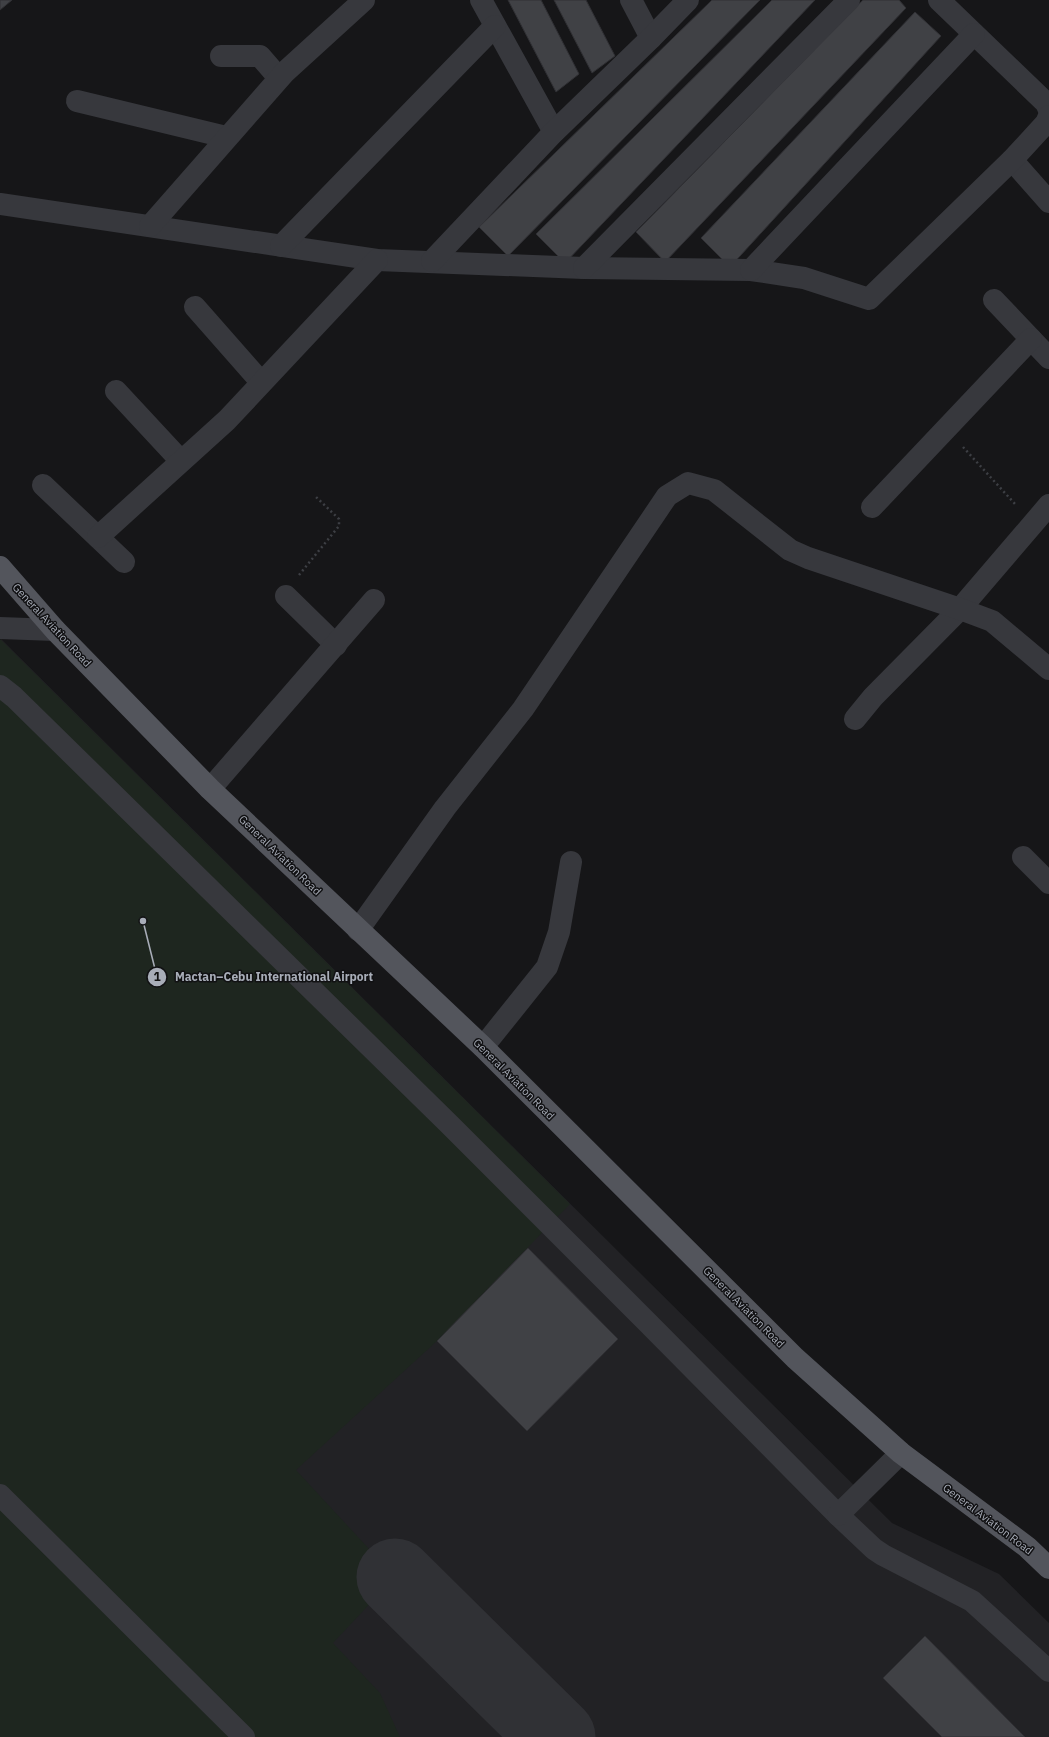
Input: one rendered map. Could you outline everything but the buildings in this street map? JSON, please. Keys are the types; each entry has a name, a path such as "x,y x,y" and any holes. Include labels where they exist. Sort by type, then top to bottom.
{"main road":[{"name":"General Aviation Road","path":"0,567 55,630 210,789 358,930 483,1046 796,1358 901,1453 1027,1547 1049,1568"}],"street":[{"path":"150,226 279,78 364,0"},
{"path":"481,0 554,132"},
{"path":"631,0 651,38"},
{"path":"432,261 554,132 688,0"},
{"path":"584,268 849,0"},
{"path":"939,0 1046,103 1049,110"},
{"path":"281,246 495,26"},
{"path":"751,270 974,34"},
{"path":"221,56 260,56 279,78"},
{"path":"76,100 226,137"},
{"path":"0,204 377,260 584,268 751,270 804,278 869,299 1012,160 1046,123 1049,116"},
{"path":"1012,160 1049,202"},
{"path":"98,537 227,420 377,260"},
{"path":"994,300 1049,358"},
{"path":"195,307 261,382"},
{"path":"872,507 1031,339"},
{"path":"116,391 182,461"},
{"path":"358,930 445,808 523,709 667,496 688,483 714,490 790,550 808,558 960,609 992,622 1049,669"},
{"path":"43,485 124,562"},
{"path":"855,719 873,697 960,609 1049,504"},
{"path":"286,596 336,645"},
{"path":"210,789 374,600"},
{"path":"0,628 55,630"},
{"path":"0,686 25,708 450,1124 838,1515 874,1549 972,1601 1049,1671"},
{"path":"1023,857 1049,883"},
{"path":"483,1046 547,967 559,932 571,862"},
{"path":"838,1515 901,1453"},
{"path":"0,1495 244,1737"}],"path":[{"path":"946,428 1033,524"},
{"path":"286,596 287,590 339,526 339,519 315,496"}],"shaded area":[{"path":"0,639 570,1204 437,1341 296,1470 395,1577 333,1643 380,1693 400,1737 0,1737"},
{"path":"1,639 892,1523 999,1574 1049,1623 1049,1737 0,1737"}],"taxiway":[{"path":"395,1577 557,1737"}],"place":[{"name":"Mactan–Cebu International Airport","path":"143,921"}]}
